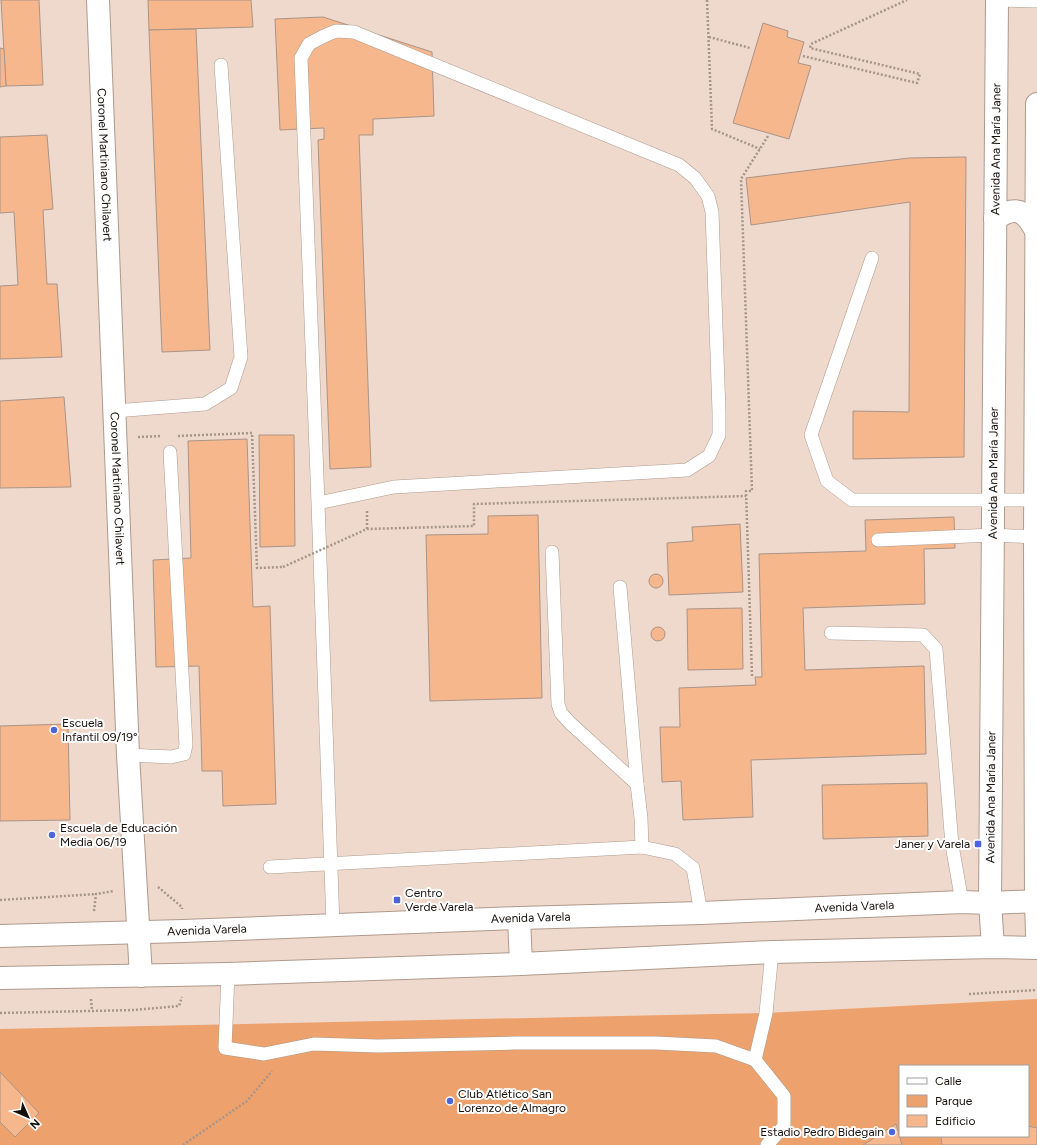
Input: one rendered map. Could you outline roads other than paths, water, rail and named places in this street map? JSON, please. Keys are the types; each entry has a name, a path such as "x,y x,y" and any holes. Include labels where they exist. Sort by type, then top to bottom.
{"street":[{"name":"Coronel Martiniano Chilavert","path":"98,0 128,755 141,976"},
{"name":"Avenida Ana María Janer","path":"994,947 990,903 997,0"},
{"path":"1037,104 1035,500 1037,935"},
{"path":"995,219 1014,210 1022,213 1030,220 1036,231"},
{"name":"Avenida Varela","path":"0,936 701,913 962,902 990,903 1036,901"},
{"path":"519,918 521,964"},
{"path":"0,978 228,974 521,964 772,952 994,947 1037,948"}],"lane":[{"path":"997,0 1037,1"},
{"path":"318,502 394,487 687,470 709,456 719,435 720,412 712,212 708,196 695,178 679,166 354,32 336,31 309,44 301,58 333,925"},
{"path":"114,411 206,404 232,388 241,357 221,65"},
{"path":"872,258 811,435 827,481 852,500 1035,500"},
{"path":"128,755 171,756 184,754 186,745 170,452"},
{"path":"878,540 993,535 1035,537"},
{"path":"552,552 558,704 561,713 637,784"},
{"path":"620,587 641,818 642,847"},
{"path":"831,633 923,635 936,649 952,845 962,902"},
{"path":"270,867 642,847 675,854 693,868 701,913"},
{"path":"755,1060 766,1013 772,952"},
{"path":"228,974 225,1048 264,1054 314,1044 378,1046 516,1043 656,1043 716,1046 755,1060 784,1096 784,1126 767,1145"}],"place":[{"name":"Escuela Infantil 09/19°","path":"54,730"},
{"name":"Escuela de Educación Media 06/19","path":"52,835"},
{"name":"Janer y Varela","path":"978,844"},
{"name":"Centro Verde Varela","path":"397,900"},
{"name":"Club Atlético San Lorenzo de Almagro","path":"450,1101"},
{"name":"Estadio Pedro Bidegain","path":"892,1132"}]}
